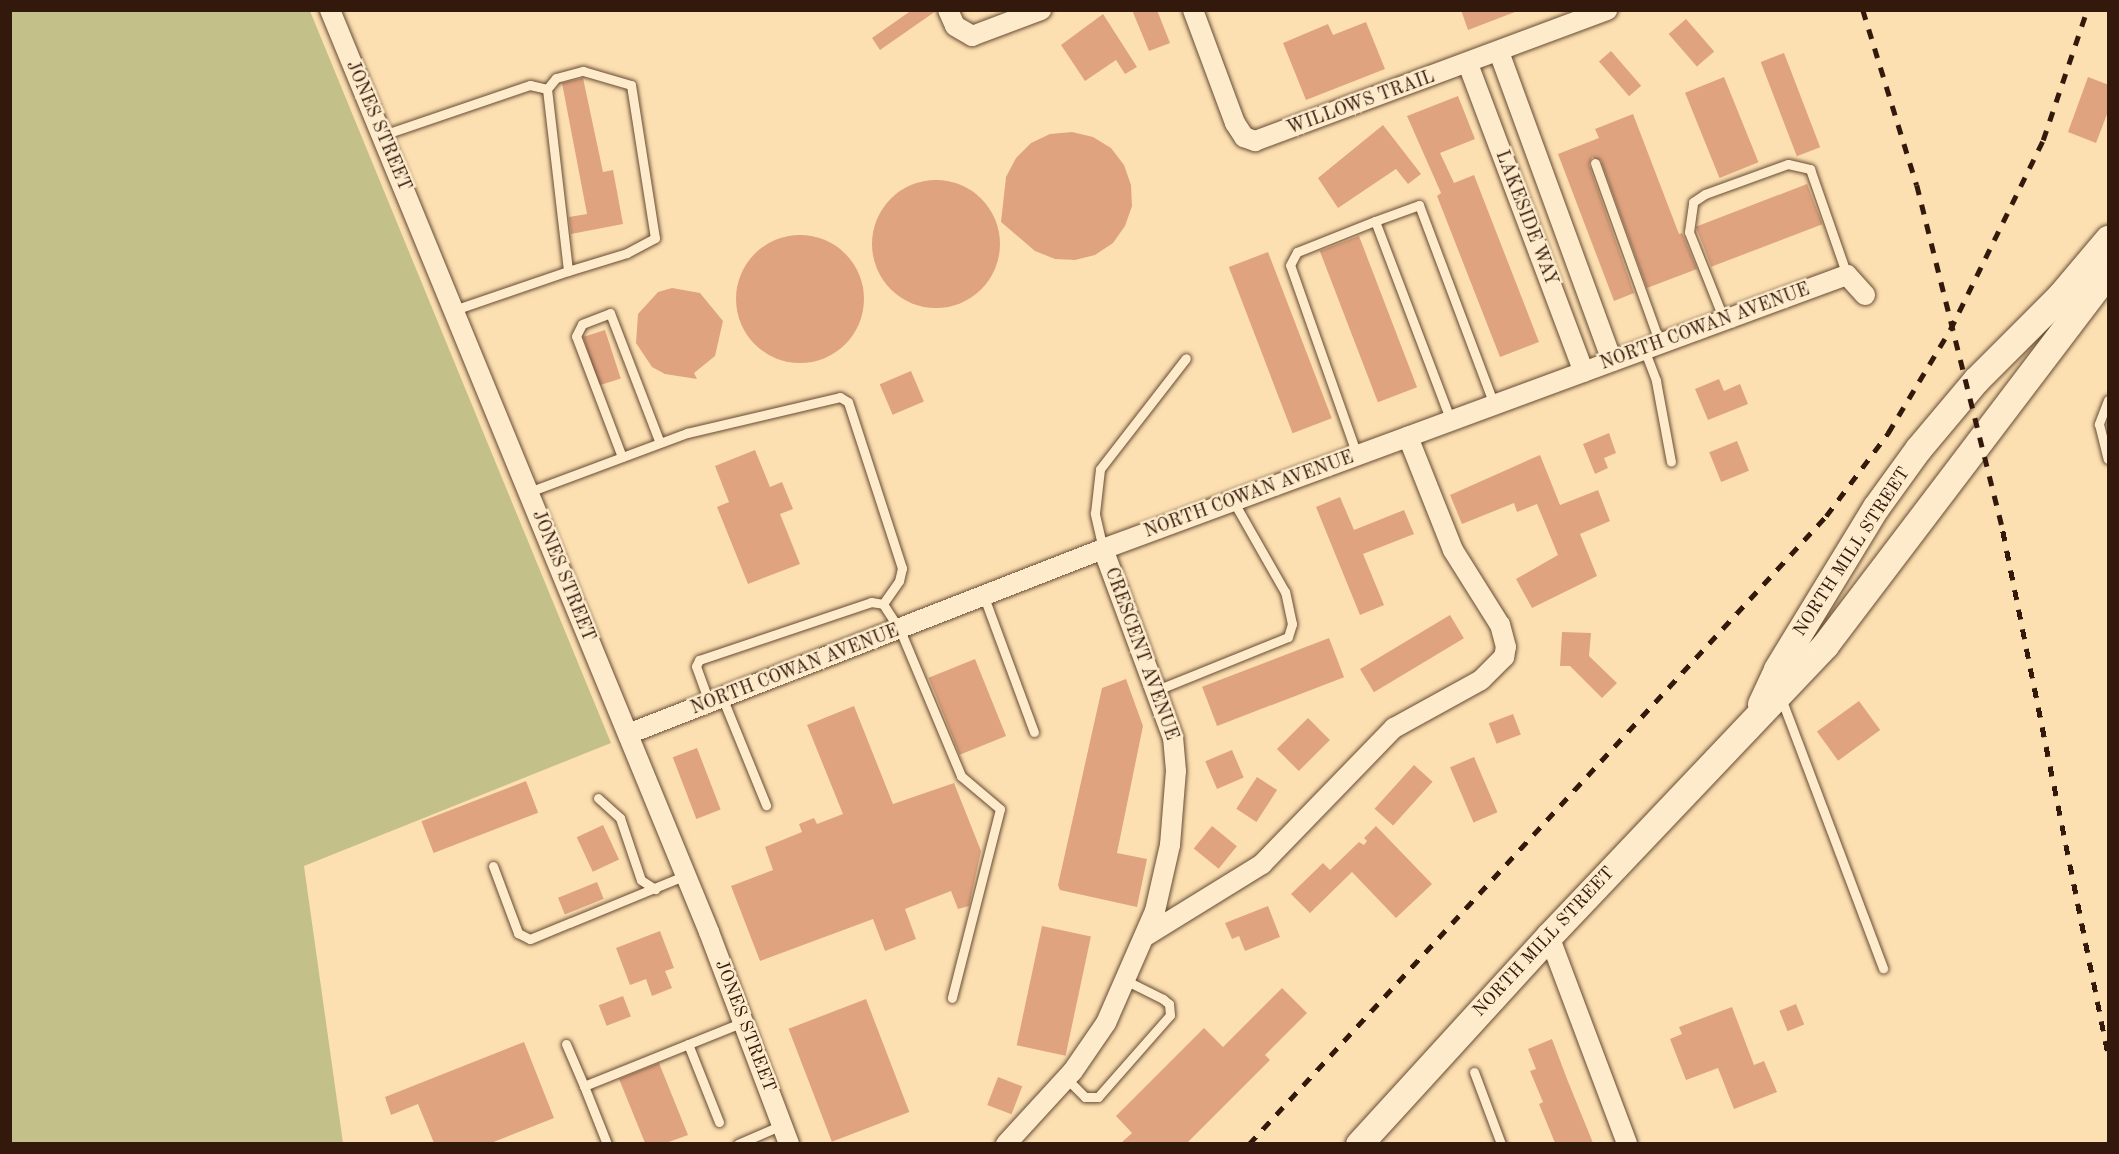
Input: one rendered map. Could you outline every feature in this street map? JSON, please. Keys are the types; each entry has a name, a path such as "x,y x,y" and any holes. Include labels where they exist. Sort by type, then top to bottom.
{"main road":[{"name":"NORTH MILL STREET","path":"1756,715 1777,669 1876,507 1918,449 1976,380 2060,296 2109,239"},
{"name":"NORTH MILL STREET","path":"1359,1143 1548,936 1756,715 1826,645 2107,278"}],"street":[{"name":"JONES STREET","path":"330,10 686,875 785,1134"},
{"path":"948,10 955,26 972,36 1041,10"},
{"name":"WILLOWS TRAIL","path":"1193,10 1235,123 1248,140 1261,141 1607,10"},
{"name":"LAKESIDE WAY","path":"1499,52 1612,361"},
{"name":"LAKESIDE WAY","path":"1468,64 1584,372"},
{"path":"1847,275 1865,295"},
{"name":"NORTH COWAN AVENUE","path":"628,734 1104,549 1847,275"},
{"path":"1144,937 1262,864 1394,728 1481,680 1500,665 1506,647 1500,625 1453,550 1408,437"},
{"name":"CRESCENT AVENUE","path":"1006,1143 1066,1078 1097,1037 1144,937 1162,887 1175,791 1173,738 1104,549"},
{"path":"1548,936 1627,1143"}],"lane":[{"path":"453,310 627,253 655,238 632,86 583,71 556,78 547,89 568,271"},
{"path":"383,135 530,85 547,89"},
{"path":"1595,163 1652,346 1671,462"},
{"path":"1724,320 1689,232 1693,202 1705,194 1788,164 1810,169 1847,275"},
{"path":"1357,455 1290,265 1297,252 1375,221 1419,205 1494,405"},
{"path":"1375,221 1451,421"},
{"path":"622,457 576,336 582,324 610,313 660,443"},
{"path":"1104,549 1095,513 1100,469 1186,358"},
{"path":"529,492 687,433 840,397 848,402 902,568 899,581 883,604"},
{"path":"2109,400 2099,424 2109,459"},
{"path":"1157,690 1288,637 1292,624 1285,592 1233,501"},
{"path":"984,597 1034,732"},
{"path":"766,805 716,699 696,666 699,660 871,602 883,604 900,630 961,776 1000,809 952,998"},
{"path":"1779,693 1883,968"},
{"path":"598,798 620,818 641,880 655,889"},
{"path":"493,866 518,933 530,939 686,875"},
{"path":"1066,1078 1085,1097 1094,1099 1106,1093 1170,1015 1169,1004 1163,999 1125,980"},
{"path":"584,1086 743,1022"},
{"path":"566,1044 607,1143"},
{"path":"688,1044 719,1122"},
{"path":"1474,1072 1502,1143"},
{"path":"738,1143 785,1134"}],"shaded area":[{"path":"10,11 310,11 611,743 304,866 343,1143 11,1143"}],"building":[{"path":"912,10 936,11 880,50 872,38"},
{"path":"1132,10 1157,10 1170,43 1149,51"},
{"path":"1461,10 1515,10 1515,12 1468,30"},
{"path":"1103,14 1137,67 1125,74 1116,60 1085,81 1061,45"},
{"path":"1686,19 1714,51 1697,67 1669,34"},
{"path":"1366,22 1385,69 1306,100 1283,43 1328,24 1333,35"},
{"path":"1611,51 1641,86 1629,96 1599,61"},
{"path":"1784,53 1820,147 1797,156 1761,62"},
{"path":"1724,77 1758,162 1720,178 1685,93"},
{"path":"2088,77 2109,85 2109,109 2096,143 2068,132"},
{"path":"583,78 603,172 613,170 623,224 571,234 569,217 587,214 562,83"},
{"path":"1458,96 1475,139 1440,153 1454,183 1474,175 1539,342 1500,357 1437,196 1441,193 1407,116"},
{"path":"1633,114 1679,234 1682,233 1697,269 1647,288 1601,161 1592,157 1589,165 1634,293 1614,301 1558,154 1599,138 1595,129"},
{"path":"1383,125 1421,174 1408,184 1396,169 1338,208 1318,178"},
{"path":"1072,132 1093,137 1111,148 1124,165 1131,185 1132,206 1125,226 1113,243 1095,255 1075,260 1055,259 1035,251 1001,222 1006,177 1016,158 1031,143 1050,134"},
{"path":"936,180 960,185 981,199 995,220 1000,244 995,268 981,289 960,303 936,308 912,303 891,289 877,268 872,244 877,220 891,199 912,185"},
{"path":"1807,184 1822,224 1711,267 1696,227"},
{"path":"800,235 825,240 845,254 859,274 864,299 859,324 845,344 825,358 800,363 775,358 755,344 741,324 736,299 741,274 755,254 775,240"},
{"path":"1359,236 1417,387 1378,402 1320,251"},
{"path":"1268,252 1332,418 1293,433 1229,267"},
{"path":"672,288 700,293 723,321 715,356 694,373 697,379 665,374 652,367 636,343 638,314 658,292"},
{"path":"605,330 621,379 599,386 583,337"},
{"path":"911,371 924,401 893,415 880,384"},
{"path":"1719,379 1724,391 1740,384 1748,404 1708,420 1695,389"},
{"path":"1609,433 1616,453 1604,458 1608,468 1595,474 1583,444"},
{"path":"1737,441 1749,471 1721,482 1709,452"},
{"path":"755,450 770,487 782,482 793,509 780,514 800,564 748,584 717,507 729,502 715,466"},
{"path":"1540,455 1560,505 1598,490 1610,521 1580,534 1597,576 1532,608 1516,579 1558,555 1537,504 1517,512 1514,503 1462,524 1450,495"},
{"path":"1340,497 1354,530 1404,510 1414,534 1363,554 1384,605 1360,615 1316,507"},
{"path":"1450,615 1464,638 1374,692 1360,669"},
{"path":"1562,632 1591,633 1589,656 1617,683 1602,698 1570,666 1560,666"},
{"path":"1329,638 1344,677 1217,726 1202,687"},
{"path":"975,659 1006,736 960,755 929,678"},
{"path":"1126,679 1143,726 1117,853 1147,859 1137,907 1060,890 1058,885 1102,688"},
{"path":"1859,701 1880,730 1838,761 1817,732"},
{"path":"854,706 893,804 954,783 981,851 969,906 958,909 951,891 905,909 916,939 885,951 873,919 760,961 731,886 773,870 765,847 802,832 799,824 814,818 817,824 843,814 807,725"},
{"path":"1513,714 1521,735 1497,744 1489,723"},
{"path":"1308,718 1330,740 1299,771 1277,749"},
{"path":"697,748 721,810 696,819 673,757"},
{"path":"1232,750 1244,778 1217,789 1205,761"},
{"path":"1474,757 1497,812 1474,822 1450,767"},
{"path":"1414,765 1433,782 1393,826 1375,809"},
{"path":"1257,777 1277,790 1256,822 1236,809"},
{"path":"526,781 538,813 434,853 421,821"},
{"path":"603,825 619,859 593,872 577,837"},
{"path":"1212,826 1237,846 1219,869 1194,849"},
{"path":"1376,826 1432,884 1396,918 1352,872 1310,913 1291,894 1323,863 1330,870 1359,842 1364,845 1367,841 1364,838"},
{"path":"597,882 604,899 565,914 558,898"},
{"path":"1268,906 1280,937 1245,951 1239,936 1232,939 1225,923"},
{"path":"1042,926 1091,936 1066,1056 1017,1045"},
{"path":"660,931 674,968 665,971 672,988 652,996 646,979 630,985 616,948"},
{"path":"1282,988 1307,1013 1265,1055 1270,1060 1187,1143 1121,1143 1132,1133 1116,1116 1204,1028 1223,1047"},
{"path":"623,996 631,1017 607,1026 599,1005"},
{"path":"866,999 909,1112 832,1142 789,1029"},
{"path":"1796,1004 1804,1024 1788,1031 1779,1011"},
{"path":"1732,1007 1754,1065 1764,1061 1777,1092 1734,1109 1718,1068 1686,1080 1670,1039 1682,1034 1679,1027"},
{"path":"1552,1039 1593,1143 1555,1143 1539,1104 1543,1102 1530,1071 1536,1069 1528,1049"},
{"path":"524,1042 554,1118 491,1143 434,1143 418,1104 391,1115 385,1097"},
{"path":"659,1063 688,1135 666,1143 645,1143 619,1079"},
{"path":"998,1077 1022,1086 1012,1114 987,1105"}],"railway":[{"path":"1863,10 1917,185 2003,531 2108,1053"},
{"path":"1249,1144 1826,516 1888,433 1950,330 2043,140 2087,10"}]}
